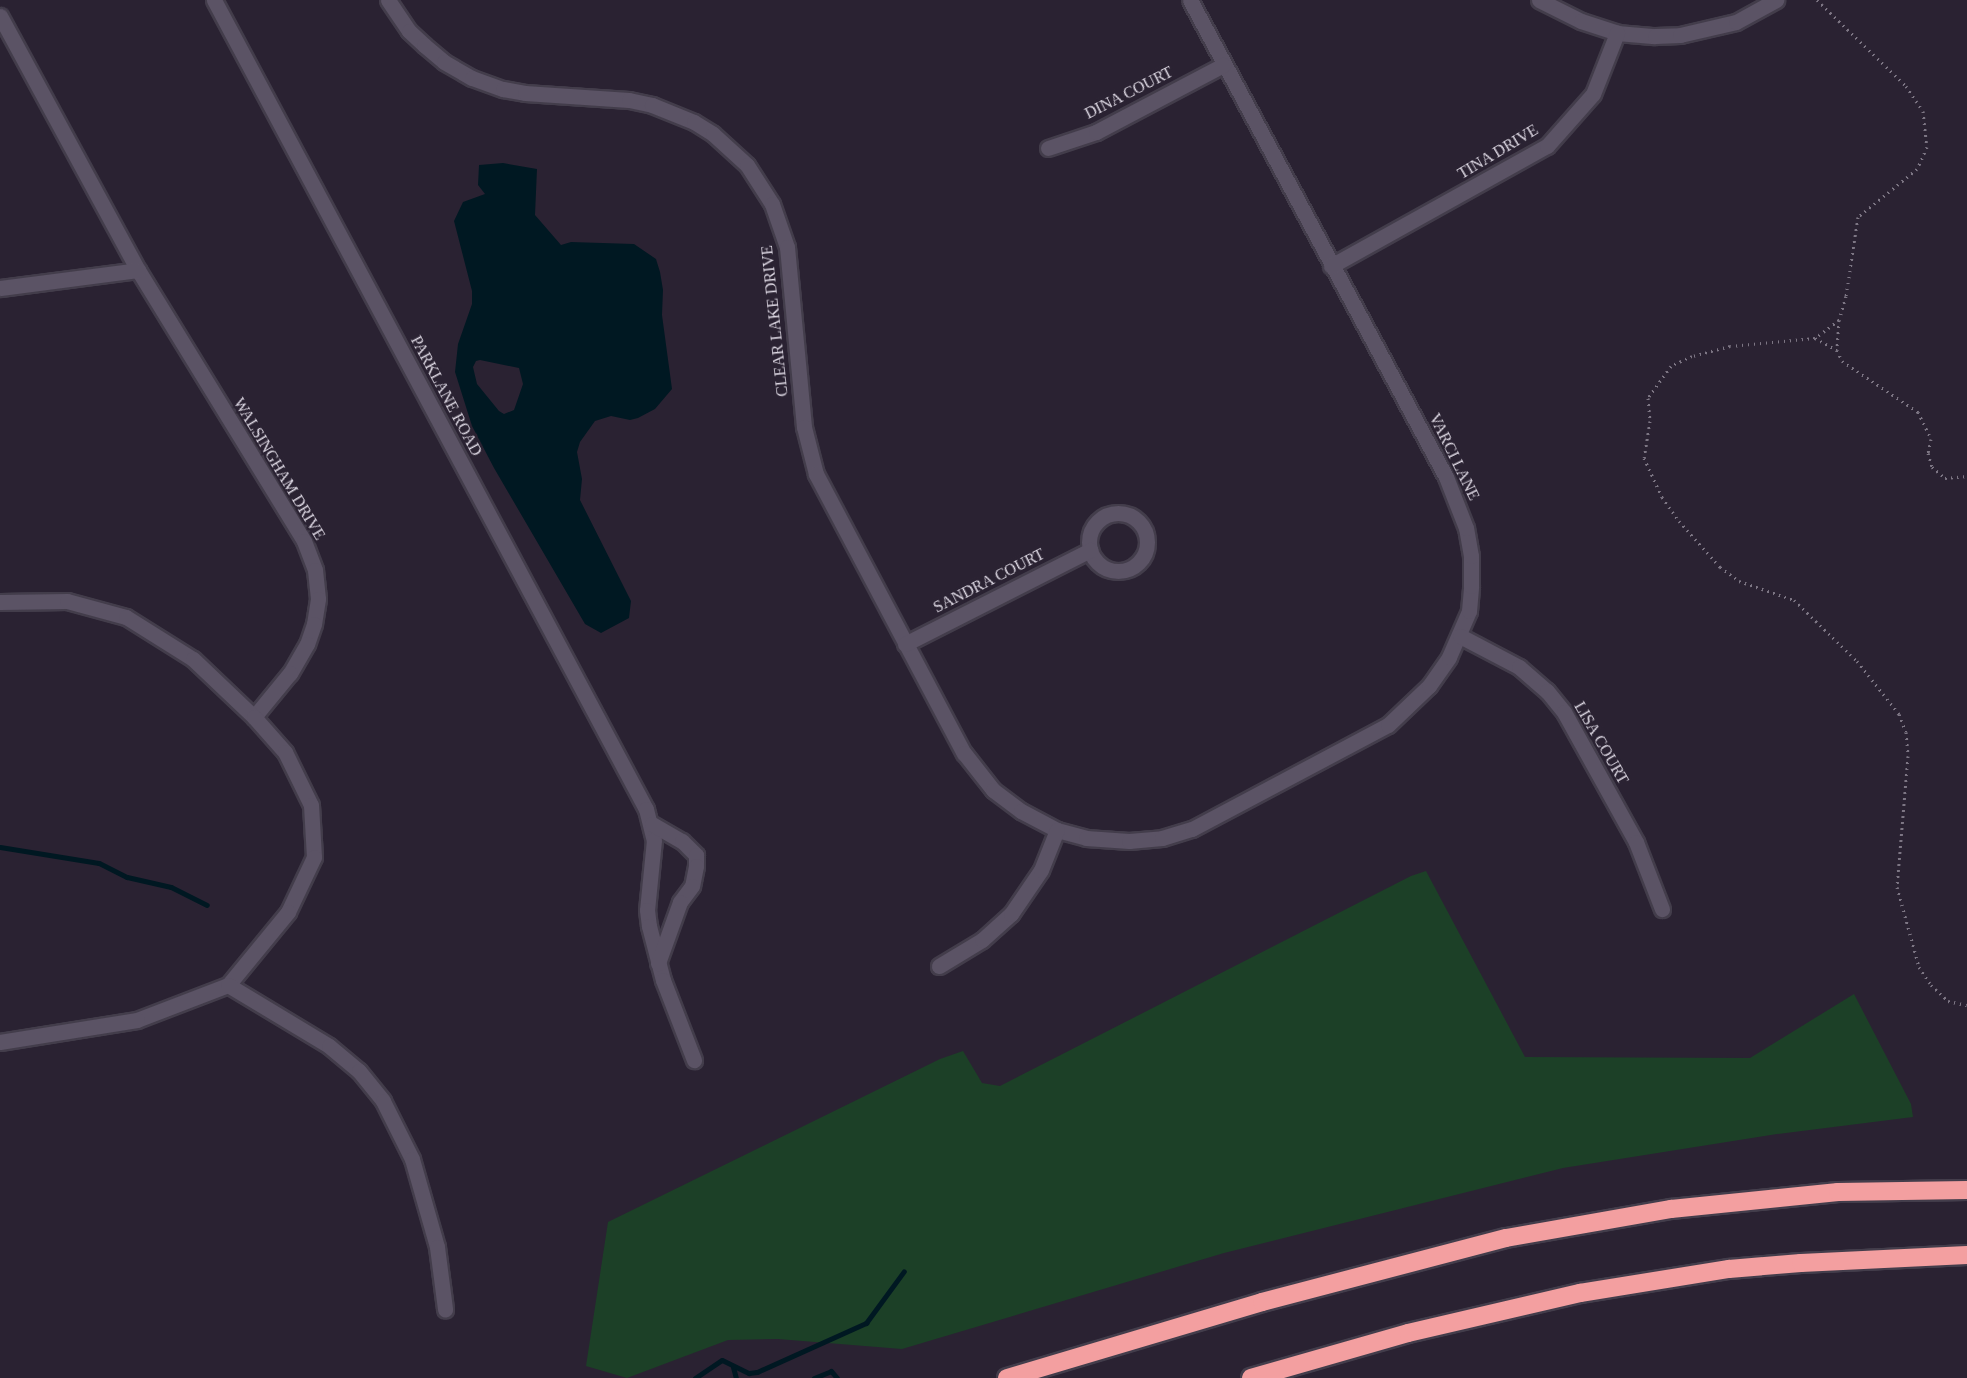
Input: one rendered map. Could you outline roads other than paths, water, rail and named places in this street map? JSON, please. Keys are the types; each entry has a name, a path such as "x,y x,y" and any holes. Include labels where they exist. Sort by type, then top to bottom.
{"highway":[{"path":"1007,1378 1262,1302 1506,1238 1682,1207 1838,1191 1967,1190"},
{"path":"1251,1378 1408,1333 1580,1293 1729,1269 1967,1255"}],"street":[{"name":"PARKLANE ROAD","path":"214,0 652,824"},
{"name":"CLEAR LAKE DRIVE","path":"388,0 409,31 424,45 444,62 472,78 503,89 525,93 629,100 652,105 704,128 725,143 747,165 772,204 788,247 802,411 811,458 905,644 964,753 978,772 1006,801 1042,822"},
{"name":"VARCI LANE","path":"1042,822 1057,830 1086,838 1130,841 1162,838 1192,829 1388,725 1429,686 1460,636 1468,611 1471,556 1458,504 1407,401 1331,266 1190,0"},
{"path":"1539,0 1565,15 1617,33 1654,36 1703,31 1736,22 1776,0"},
{"name":"WALSINGHAM DRIVE","path":"0,16 138,270 304,541 315,570 318,599 314,624 307,644 290,673 254,717"},
{"name":"TINA DRIVE","path":"1331,266 1547,146 1593,94 1617,33"},
{"name":"DINA COURT","path":"1048,148 1096,132 1224,65"},
{"path":"0,288 138,270"},
{"name":"SANDRA COURT","path":"905,644 1090,550"},
{"path":"0,602 67,601 126,617 193,659 254,717 285,752 311,805 314,857 288,912 228,985 137,1020 0,1042"},
{"name":"LISA COURT","path":"1460,636 1519,667 1547,691 1564,712 1636,842 1662,909"},
{"path":"652,824 654,840 647,910 658,963 694,1060"},
{"path":"652,824 682,841 696,855 692,886 680,902 658,963"},
{"path":"939,966 982,940 1011,914 1041,870 1057,830"},
{"path":"228,985 329,1046 359,1071 383,1101 412,1159 437,1247 445,1309"}],"water":[{"path":"503,163 537,169 535,215 561,245 571,242 634,244 656,259 660,272 663,290 662,315 672,389 655,409 638,418 630,420 611,416 595,421 580,442 577,452 582,479 580,500 631,601 629,618 601,633 585,624 494,468 472,426 455,372 458,344 472,304 472,291 454,221 463,202 485,194 478,185 479,165","holes":["480,360 519,368 523,384 514,410 504,414 477,384 473,367 476,361"]}],"waterway":[{"path":"0,847 99,863 127,877 171,887 207,905"},
{"path":"695,1378 722,1360 749,1373 757,1372 866,1323 904,1271"},
{"path":"733,1367 736,1378"},
{"path":"814,1378 831,1371 837,1378"}]}
